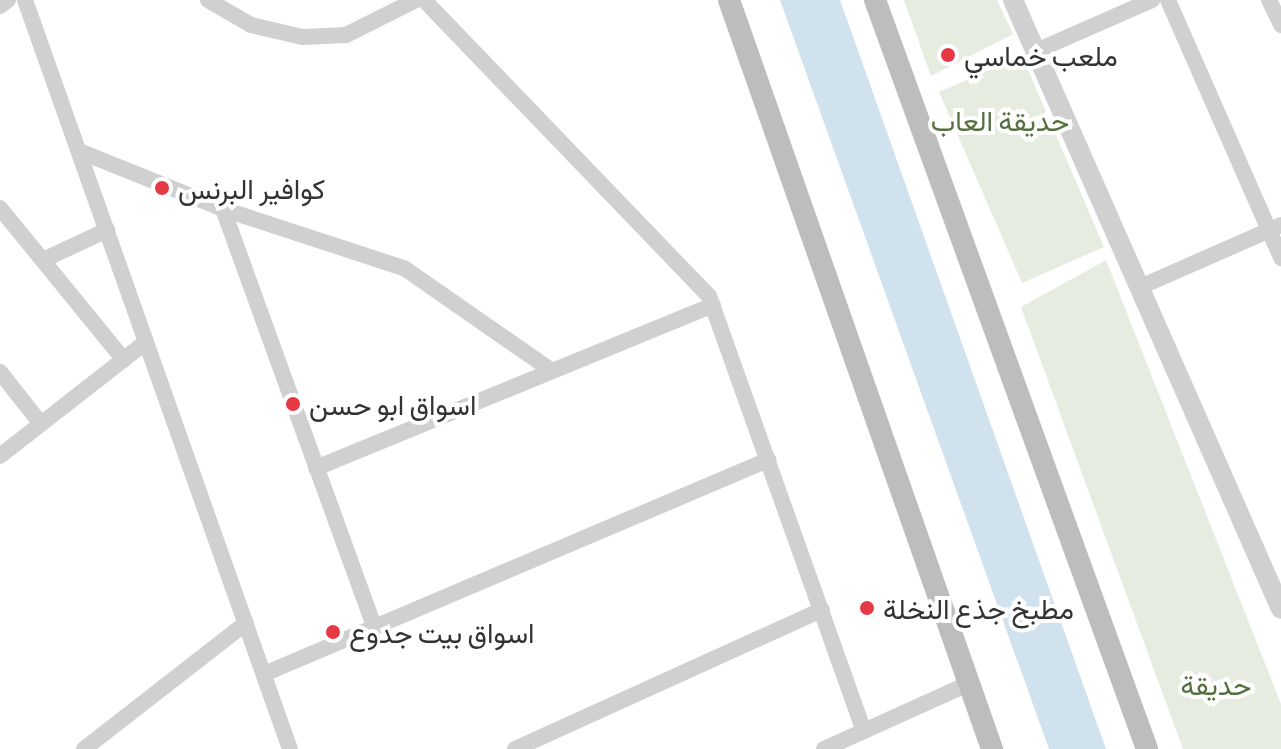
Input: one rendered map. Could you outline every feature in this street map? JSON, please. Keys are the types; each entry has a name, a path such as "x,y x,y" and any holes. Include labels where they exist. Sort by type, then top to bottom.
{"main road":[{"path":"729,0 992,749"},
{"path":"875,0 1147,749"}],"street":[{"path":"0,6 8,0"},
{"path":"25,0 290,749"},
{"path":"208,0 251,25 303,37 346,35 416,0"},
{"path":"424,0 713,305 864,731"},
{"path":"1013,0 1280,606"},
{"path":"1036,51 1152,0"},
{"path":"1168,0 1275,228 1281,258"},
{"path":"1269,0 1281,25"},
{"path":"79,151 223,209 404,268 552,371"},
{"path":"0,208 124,360"},
{"path":"223,209 374,627"},
{"path":"1140,287 1275,228"},
{"path":"43,260 107,230"},
{"path":"316,468 713,305"},
{"path":"0,456 146,342"},
{"path":"0,372 41,424"},
{"path":"264,674 768,460"},
{"path":"515,749 822,610"},
{"path":"84,749 104,743 246,623"},
{"path":"824,749 970,683"}],"green space":[{"name":"ملعب خماسي","path":"904,0 997,0 1013,34 931,76"},
{"name":"حديقة العاب","path":"1022,56 1104,247 1022,283 939,92"},
{"name":"حديقة","path":"1106,260 1281,704 1281,749 1183,749 1021,307"}],"water":[{"path":"780,0 840,0 1106,749 1049,749"}],"place":[{"name":"ملعب خماسي","path":"948,55"},
{"name":"كوافير البرنس","path":"162,188"},
{"name":"اسواق ابو حسن","path":"293,404"},
{"name":"مطبخ جذع النخلة","path":"867,608"},
{"name":"اسواق بيت جدوع","path":"333,632"}]}
